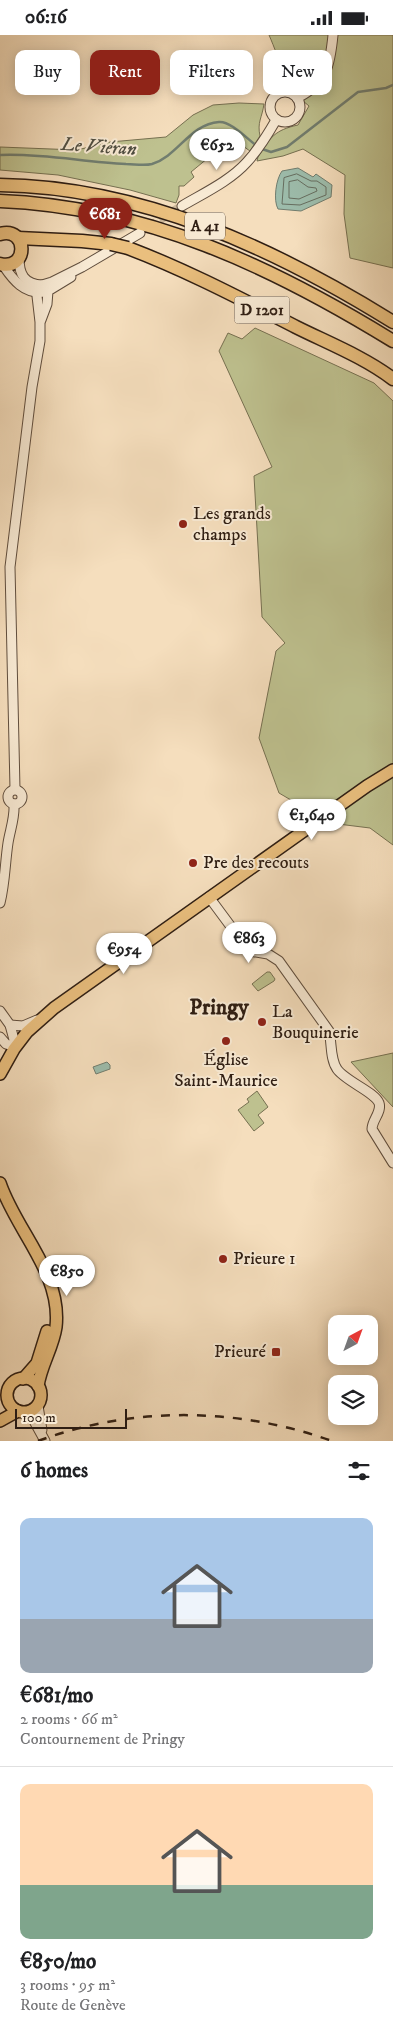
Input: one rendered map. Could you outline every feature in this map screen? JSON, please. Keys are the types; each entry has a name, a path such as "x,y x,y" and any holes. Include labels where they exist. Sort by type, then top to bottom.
{"highway":[{"name":"A 41","path":"0,185 36,187 93,195 135,204 191,221 224,233 290,263 393,321"},
{"name":"A 41","path":"0,201 82,209 141,223 188,237 233,255 283,279 341,309 393,341"},
{"name":"D 1201","path":"0,234 10,233 18,238 111,244 158,259 369,364 393,379"},
{"path":"18,238 22,245 20,257"},
{"name":"D 1201","path":"1,264 10,264 36,247 72,240"}],"main road":[{"path":"0,1074 16,1047 42,1018 209,897 393,770"},
{"path":"0,1183 6,1200 46,1272 52,1288 56,1327 51,1349 40,1373 38,1386 41,1395 38,1406 0,1421"},
{"path":"0,1200 40,1273 48,1304 48,1328 44,1345 37,1363 23,1379"},
{"path":"22,1412 12,1407 8,1399 11,1385 17,1380 23,1379 31,1380 38,1386"},
{"path":"0,1413 8,1399"}],"street":[{"path":"297,98 307,93 327,72 333,35"},
{"path":"285,92 294,95 300,105 297,117 287,122 276,120 269,107 272,98 276,94 285,92"},
{"path":"182,206 232,175 247,162 276,120"},
{"path":"0,903 6,873 9,836 15,813 14,804 20,802 22,797 21,792 15,789 10,567 32,387 40,341 43,289 52,282 140,233"},
{"path":"20,257 20,272 24,278 43,289"},
{"path":"1,264 19,285 43,289"},
{"path":"209,897 249,951 268,954 279,961 329,1031 333,1060 337,1070 377,1100 380,1109 372,1129 393,1163"},
{"path":"0,1011 10,1025 16,1047"},
{"path":"10,1025 24,1026 42,1018"},
{"path":"0,1037 6,1044 16,1047"},
{"path":"38,1406 44,1438"},
{"path":"22,1412 44,1438"}],"green space":[{"path":"269,35 393,35 393,268 350,258 344,214 345,175 303,149 283,156 257,161 266,144 274,135 284,129 298,125 309,106 298,95 332,95 332,50 275,50"},
{"path":"264,104 259,123 260,136 250,151 230,137 241,147 238,151 225,141 207,152 208,158 191,172 194,177 184,186 179,186 179,195 176,203 130,190 58,175 0,170 0,147 77,150 110,142 166,137 193,115 213,105"},
{"path":"255,328 374,383 393,401 393,845 370,828 330,823 279,793 259,738 276,651 285,643 262,617 254,476 272,467 219,351 228,333 242,339"},
{"path":"267,972 270,972 275,979 258,991 252,984"},
{"path":"393,1053 393,1107 351,1062"},
{"path":"257,1091 268,1107 258,1115 264,1123 254,1131 238,1110 249,1102 247,1099"}],"water":[{"path":"298,168 313,177 316,174 332,185 331,197 301,211 278,209 275,195 280,175 282,171"},
{"path":"107,1062 110,1065 110,1069 96,1074 93,1067"}],"waterway":[{"name":"Le Viéran","path":"262,149 271,152 287,147 358,92 386,88 393,85"},
{"name":"Le Viéran","path":"0,155 31,155 149,165 161,160 200,128 219,122 224,122 234,127 257,146"}],"tunnel":[{"path":"148,227 182,206"}],"railway":[{"path":"38,1441 110,1421 185,1415 260,1422 332,1441"}],"place":[{"name":"Les grands champs","path":"183,524"},
{"name":"Pre des recouts","path":"193,863"},
{"name":"La Bouquinerie","path":"262,1022"},
{"name":"Église Saint-Maurice","path":"226,1041"},
{"name":"Prieure 1","path":"223,1259"},
{"name":"Prieuré","path":"276,1352"}],"district":[{"name":"Pringy","path":"219,1007"}]}
